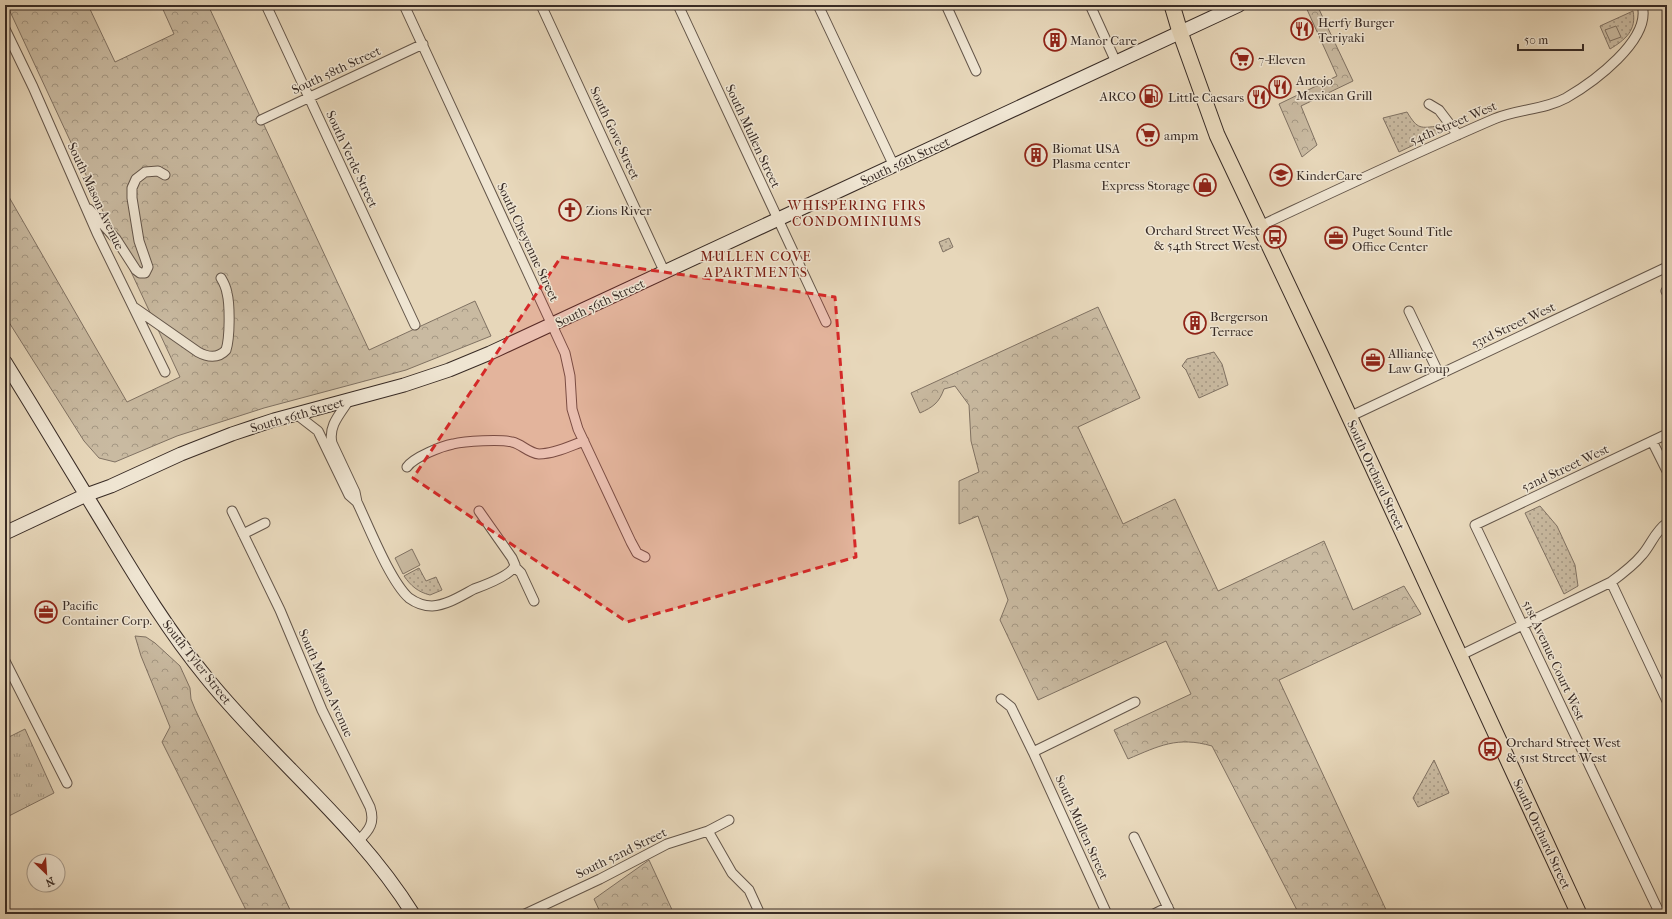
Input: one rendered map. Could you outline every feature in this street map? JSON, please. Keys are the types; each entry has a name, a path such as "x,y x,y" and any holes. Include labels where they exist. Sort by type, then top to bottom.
{"main road":[{"name":"South Orchard Street","path":"1172,5 1180,32 1217,135 1461,656 1579,914"},
{"name":"South 56th Street","path":"5,533 86,495 111,486 215,440 296,414 404,385 449,370 666,273 1239,5"},
{"name":"South Tyler Street","path":"5,362 143,589 195,664 222,697 339,818 384,872 413,914"}],"street":[{"name":"South Verde Street","path":"266,5 416,325"},
{"name":"South Cheyenne Street","path":"404,5 565,353 570,376 574,417 584,441 631,542 637,552 645,557"},
{"name":"South Gove Street","path":"541,5 666,273"},
{"name":"South Mullen Street","path":"678,5 826,322"},
{"path":"818,5 894,166"},
{"path":"946,5 976,71"},
{"path":"1090,5 1116,62"},
{"name":"54th Street West","path":"1260,226 1458,134 1508,114 1544,106 1564,98 1585,84 1631,45 1640,28 1644,16 1642,5"},
{"name":"South Mason Avenue","path":"5,29 33,87 97,233 165,372"},
{"name":"South 58th Street","path":"261,120 423,44"},
{"path":"1429,104 1439,110 1458,134"},
{"path":"86,206 109,229 136,270 140,273 145,273 148,267 139,241 132,198 132,188 136,179 144,172 158,171 165,175"},
{"name":"53rd Street West","path":"1349,417 1667,268"},
{"path":"134,307 198,352 206,356 217,356 226,350 228,336 228,299 226,288 221,278"},
{"path":"1409,311 1439,374"},
{"path":"349,400 334,422 331,438 332,444 354,492 357,502 392,574 406,594 419,604 433,606 447,602 502,576 510,572 515,567"},
{"path":"296,414 318,431 349,495 357,502"},
{"name":"52nd Street West","path":"1475,525 1667,434"},
{"path":"407,467 416,459 443,447 457,443 496,440 510,441 518,444 530,452 540,454 584,441"},
{"path":"1652,441 1667,471"},
{"name":"South Mason Avenue","path":"232,511 280,610 322,710 370,807 372,815 371,827 358,841"},
{"path":"479,511 510,554 515,567 521,572 534,601"},
{"path":"243,534 265,523"},
{"path":"1461,656 1611,582 1632,567 1642,556 1660,528 1667,523"},
{"name":"51st Avenue Court West","path":"1475,525 1660,914"},
{"path":"1611,582 1667,701"},
{"path":"5,661 67,783"},
{"name":"South Mullen Street","path":"1001,698 1011,707 1107,914"},
{"path":"1033,752 1135,702"},
{"name":"South 52nd Street","path":"525,914 600,879 666,844 708,830 730,820"},
{"path":"708,830 732,873 749,890 760,914"},
{"path":"1134,837 1169,911 1154,914"}],"highlighted area":[{"path":"561,257 835,297 856,557 627,622 413,478"}],"green space":[{"path":"7,5 88,5 115,62 174,34 161,5 208,5 369,350 475,301 491,336 406,370 264,408 177,436 115,462 99,458 84,441 5,316 5,190 127,402 180,377"},
{"path":"1305,5 1317,5 1353,81 1301,106 1317,145 1302,157 1279,104 1337,76"},
{"path":"1633,11 1633,24 1629,34 1610,49 1600,26"},
{"path":"1616,26 1621,37 1610,41 1605,30"},
{"path":"1407,112 1417,125 1423,127 1439,126 1441,132 1399,152 1383,118"},
{"path":"949,238 953,247 943,252 939,242"},
{"path":"1098,307 1140,398 1078,427 1123,524 1175,499 1218,591 1324,541 1353,610 1404,586 1421,614 1279,680 1388,914 1299,914 1212,746 1200,743 1178,742 1149,750 1128,759 1114,730 1191,694 1166,641 1038,700 1000,620 1008,600 978,516 959,524 959,481 979,472 971,441 969,405 955,386 944,389 940,398 935,404 929,409 920,413 911,393"},
{"path":"1214,352 1222,364 1228,385 1199,398 1186,370 1182,366 1187,359"},
{"path":"1540,506 1557,526 1575,565 1578,586 1564,594 1525,513"},
{"path":"412,549 420,565 403,574 395,558"},
{"path":"419,568 426,581 436,577 442,590 430,595 412,586 404,576"},
{"path":"135,636 146,637 155,643 180,666 190,688 191,699 195,709 292,914 248,914 162,742 170,727 141,656"},
{"path":"25,729 54,793 5,818 5,739"},
{"path":"1434,760 1449,793 1418,807 1413,798"},
{"path":"649,860 674,914 601,914 594,899"}],"place":[{"name":"Herfy Burger Teriyaki","path":"1302,29"},
{"name":"Manor Care","path":"1055,40"},
{"name":"7-Eleven","path":"1242,59"},
{"name":"Antojo Mexican Grill","path":"1280,87"},
{"name":"ARCO","path":"1151,96"},
{"name":"Little Caesars","path":"1259,97"},
{"name":"ampm","path":"1148,135"},
{"name":"Biomat USA Plasma center","path":"1036,155"},
{"name":"KinderCare","path":"1281,175"},
{"name":"Express Storage","path":"1205,185"},
{"name":"Zions River","path":"570,210"},
{"name":"Orchard Street West & 54th Street West","path":"1275,237"},
{"name":"Puget Sound Title Office Center","path":"1336,238"},
{"name":"Bergerson Terrace","path":"1195,323"},
{"name":"Alliance Law Group","path":"1373,360"},
{"name":"Pacific Container Corp.","path":"46,612"},
{"name":"Orchard Street West & 51st Street West","path":"1490,749"}],"district":[{"name":"WHISPERING FIRS CONDOMINIUMS","path":"857,214"},
{"name":"MULLEN COVE APARTMENTS","path":"756,264"}]}
